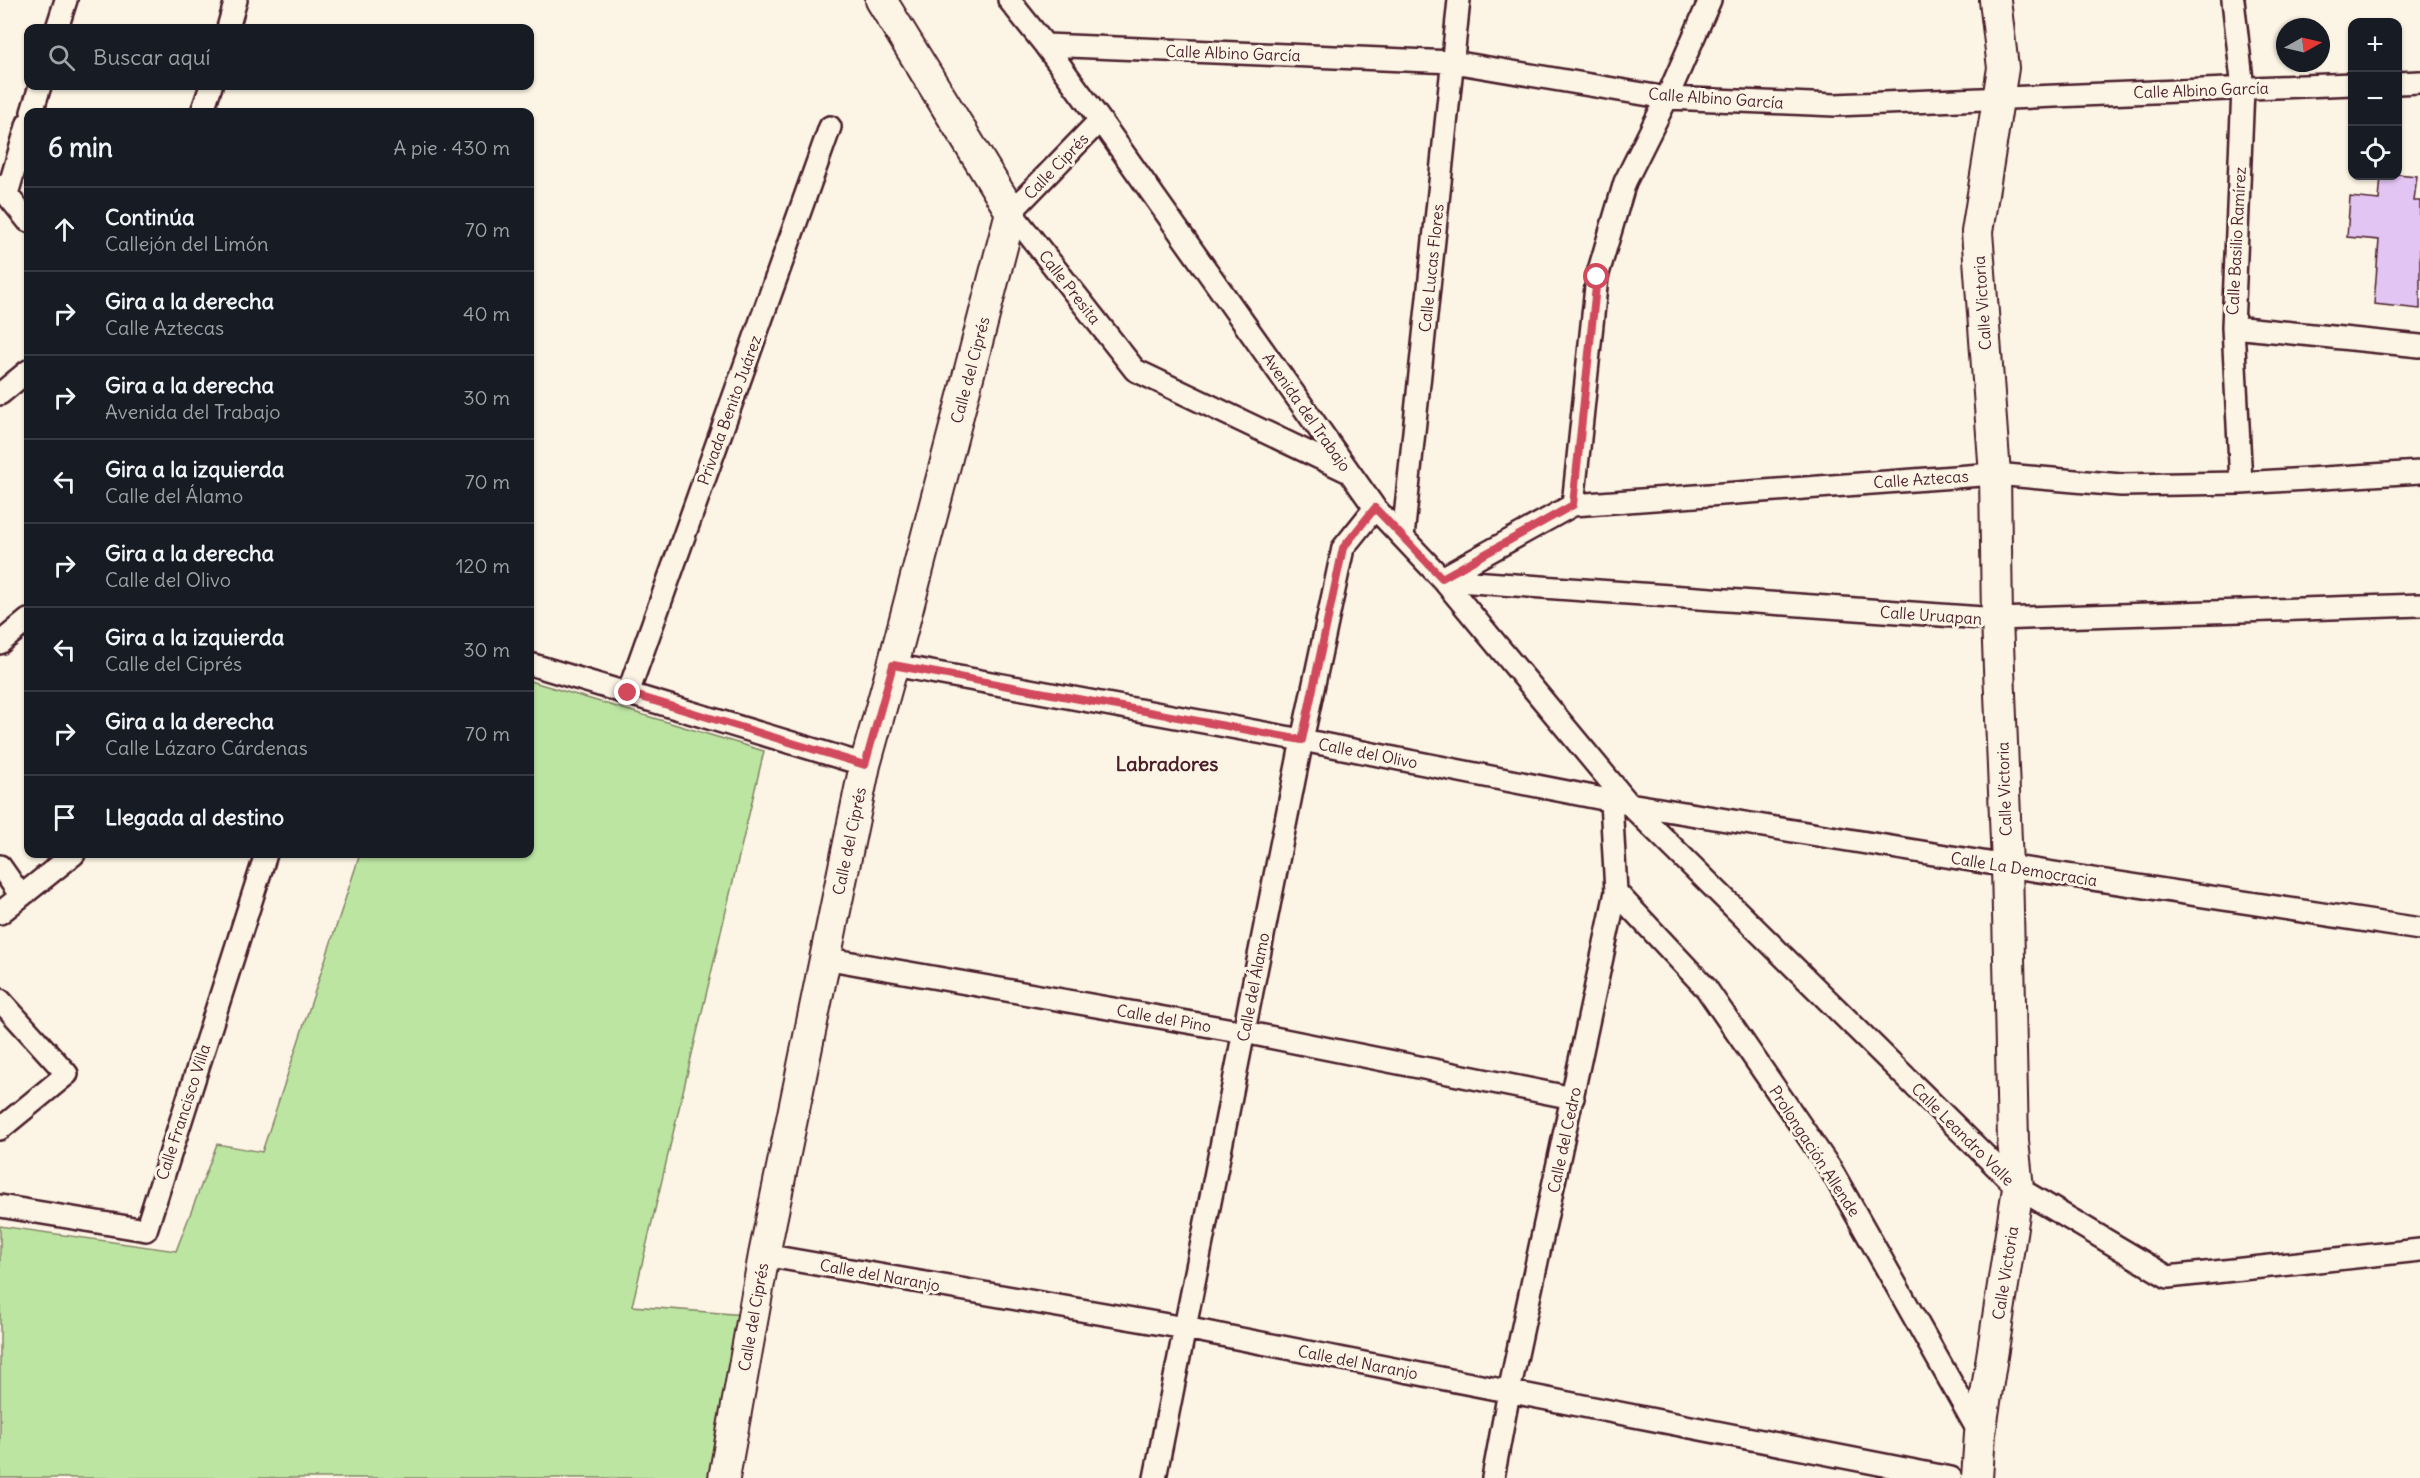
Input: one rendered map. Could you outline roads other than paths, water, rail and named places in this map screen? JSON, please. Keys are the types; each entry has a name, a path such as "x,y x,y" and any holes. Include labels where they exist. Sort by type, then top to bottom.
{"street":[{"path":"58,24 66,0"},
{"path":"229,24 236,0"},
{"name":"Calle Presita","path":"881,0 1011,212 1135,370 1350,473"},
{"name":"Avenida del Trabajo","path":"1009,0 1046,45 1375,508 1443,579 1620,802"},
{"name":"Calle Lucas Flores","path":"1403,537 1459,0"},
{"path":"1573,505 1597,277 1625,182 1667,98 1710,0"},
{"name":"Calle Victoria","path":"1977,1478 1980,1434 2018,1188 2013,1142 2007,866 1997,620 1995,474 1977,232 2003,68 1995,0"},
{"name":"Calle Basilio Ramírez","path":"2233,0 2243,89 2232,327 2241,483"},
{"name":"Calle Albino García","path":"1046,45 1453,62 1667,98 1835,105 2348,84"},
{"path":"2402,82 2420,82"},
{"path":"33,108 39,90"},
{"path":"203,108 210,90"},
{"name":"Calle Ciprés","path":"1011,212 1100,120"},
{"name":"Privada Benito Juárez","path":"628,693 830,127"},
{"path":"24,134 3,190 24,216"},
{"name":"Calle del Ciprés","path":"724,1478 764,1254 865,765 1011,212"},
{"path":"2232,327 2420,346"},
{"path":"0,394 24,374"},
{"name":"Calle Aztecas","path":"1443,579 1573,505 1995,474 2121,485 2241,483 2420,472"},
{"name":"Calle del Álamo","path":"1155,1478 1302,740 1343,548 1375,508"},
{"name":"Calle Uruapan","path":"1443,579 1997,620 2420,605"},
{"path":"0,643 24,623"},
{"path":"534,665 865,765"},
{"name":"Calle del Olivo","path":"893,665 1302,740 1620,802"},
{"name":"Calle La Democracia","path":"1620,802 2007,866 2420,930"},
{"name":"Calle del Cedro","path":"1493,1478 1509,1392 1574,1098 1616,892 1620,802"},
{"name":"Calle Leandro Valle","path":"1620,802 2018,1188 2168,1277 2420,1250"},
{"path":"0,913 69,858"},
{"name":"Calle Francisco Villa","path":"0,1206 146,1230 265,858"},
{"path":"0,866 21,896"},
{"name":"Prolongación Allende","path":"1616,892 1706,988 1830,1168 1980,1434"},
{"name":"Calle del Pino","path":"824,958 1244,1032 1574,1098"},
{"path":"0,1000 67,1074 0,1130"},
{"name":"Calle del Naranjo","path":"764,1254 1185,1328 1951,1478"}],"district":[{"name":"Labradores","path":"1167,764"}]}
